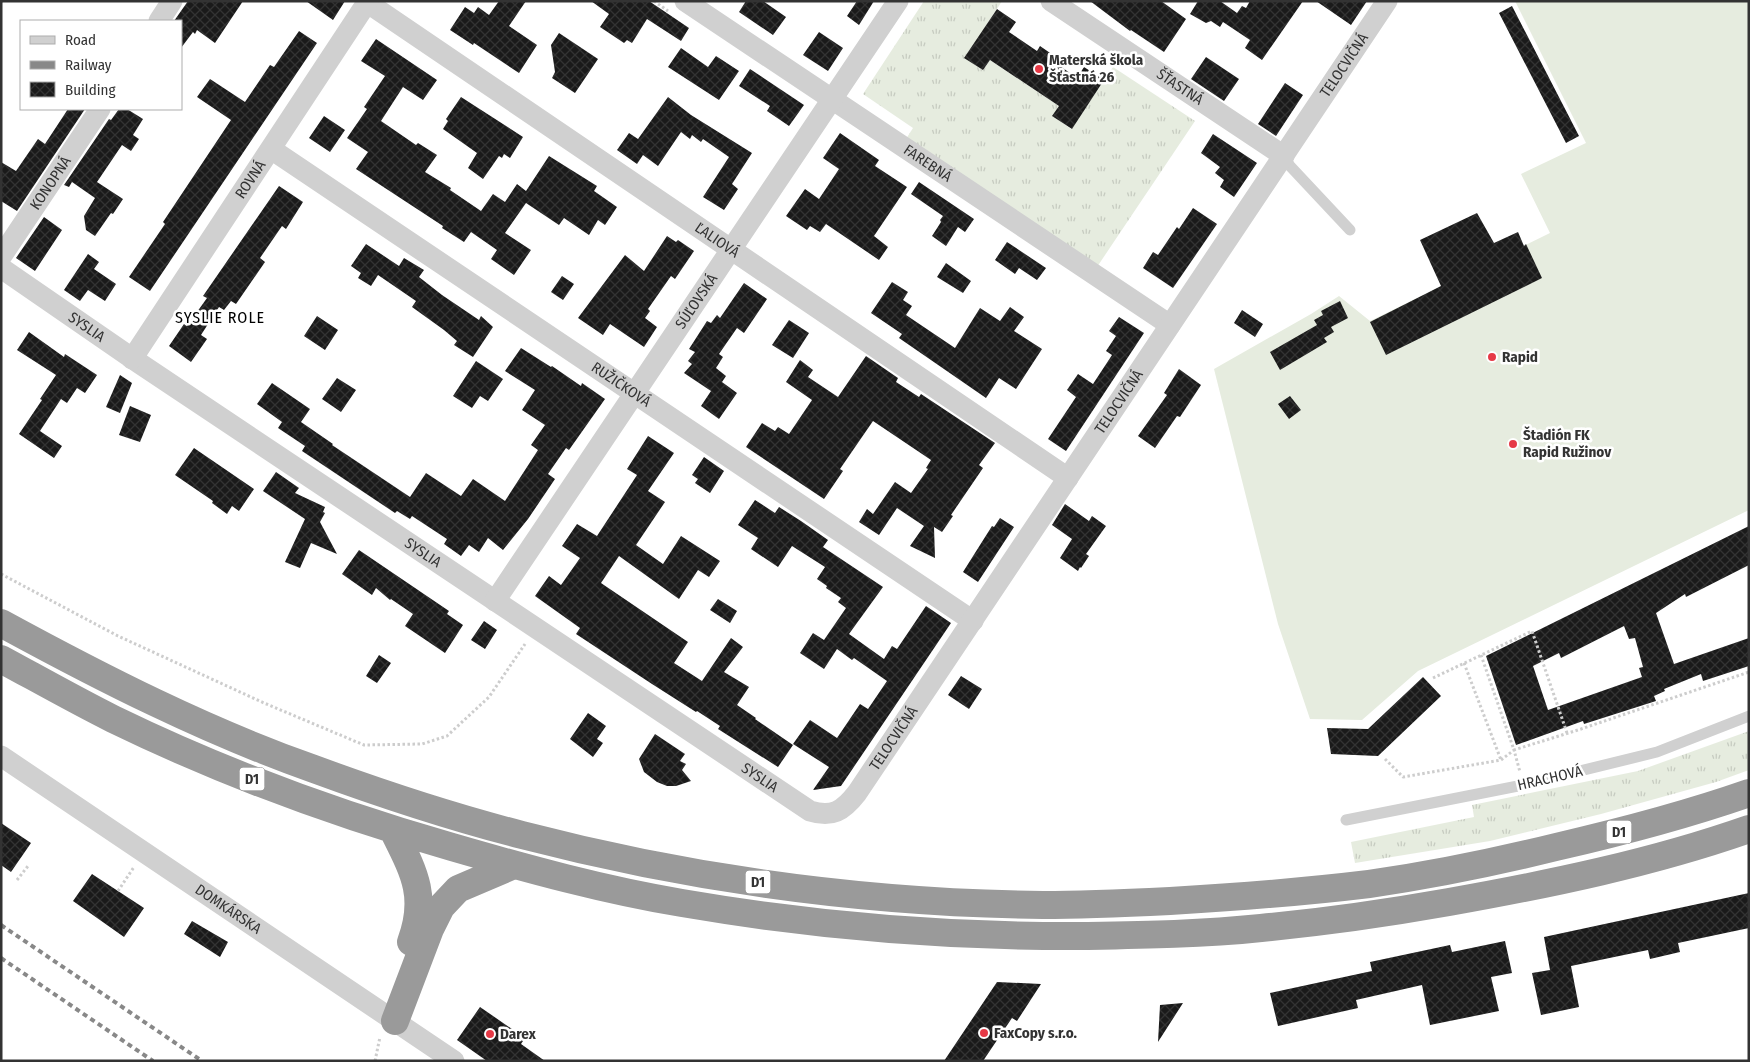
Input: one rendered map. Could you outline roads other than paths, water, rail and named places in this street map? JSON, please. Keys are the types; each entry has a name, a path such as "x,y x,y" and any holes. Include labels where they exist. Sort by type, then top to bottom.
{"highway":[{"name":"D1","path":"1,623 62,657 224,733 310,768 404,800 520,834 613,856 779,885 866,895 952,902 1045,905 1264,896 1373,883 1488,863 1616,833 1749,793"},
{"name":"D1","path":"1,659 113,719 207,761 300,798 393,830 514,865 680,903 864,927 949,933 1035,936 1142,936 1258,929 1376,915 1498,894 1627,866 1749,829"},
{"path":"389,1017 417,926 419,902 418,884 393,830"},
{"path":"389,1017 441,907 458,889 514,865"}],"street":[{"path":"160,20 172,1"},
{"name":"FAREBNÁ","path":"686,1 1170,325"},
{"name":"SÚĽOVSKÁ","path":"495,601 898,1"},
{"name":"ŠŤASTNÁ","path":"1051,1 1284,156"},
{"name":"TELOCVIČNÁ","path":"850,803 1387,1"},
{"name":"ROVNÁ","path":"132,359 368,2"},
{"name":"ĽALIOVÁ","path":"368,2 1068,478"},
{"name":"KONOPNÁ","path":"1,257 99,110"},
{"name":"RUŽIČKOVÁ","path":"271,149 973,620"},
{"name":"SYSLIA","path":"1,268 132,359 810,811 830,814 841,810 850,803"},
{"name":"DOMKÁRSKA","path":"1,756 454,1061"}],"lane":[{"path":"1284,156 1290,166 1350,230"},
{"name":"HRACHOVÁ","path":"1346,820 1523,785 1657,752 1749,716"}],"railway":[{"path":"1,925 202,1061"},
{"path":"1,958 153,1061"}],"place":[{"name":"Materská škola Šťastná 26","path":"1039,69"},
{"name":"Rapid","path":"1492,357"},
{"name":"Štadión FK Rapid Ružinov","path":"1513,444"},
{"name":"FaxCopy s.r.o.","path":"984,1033"},
{"name":"Darex","path":"490,1034"}],"district":[{"name":"SYSLIE ROLE","path":"220,317"}]}
